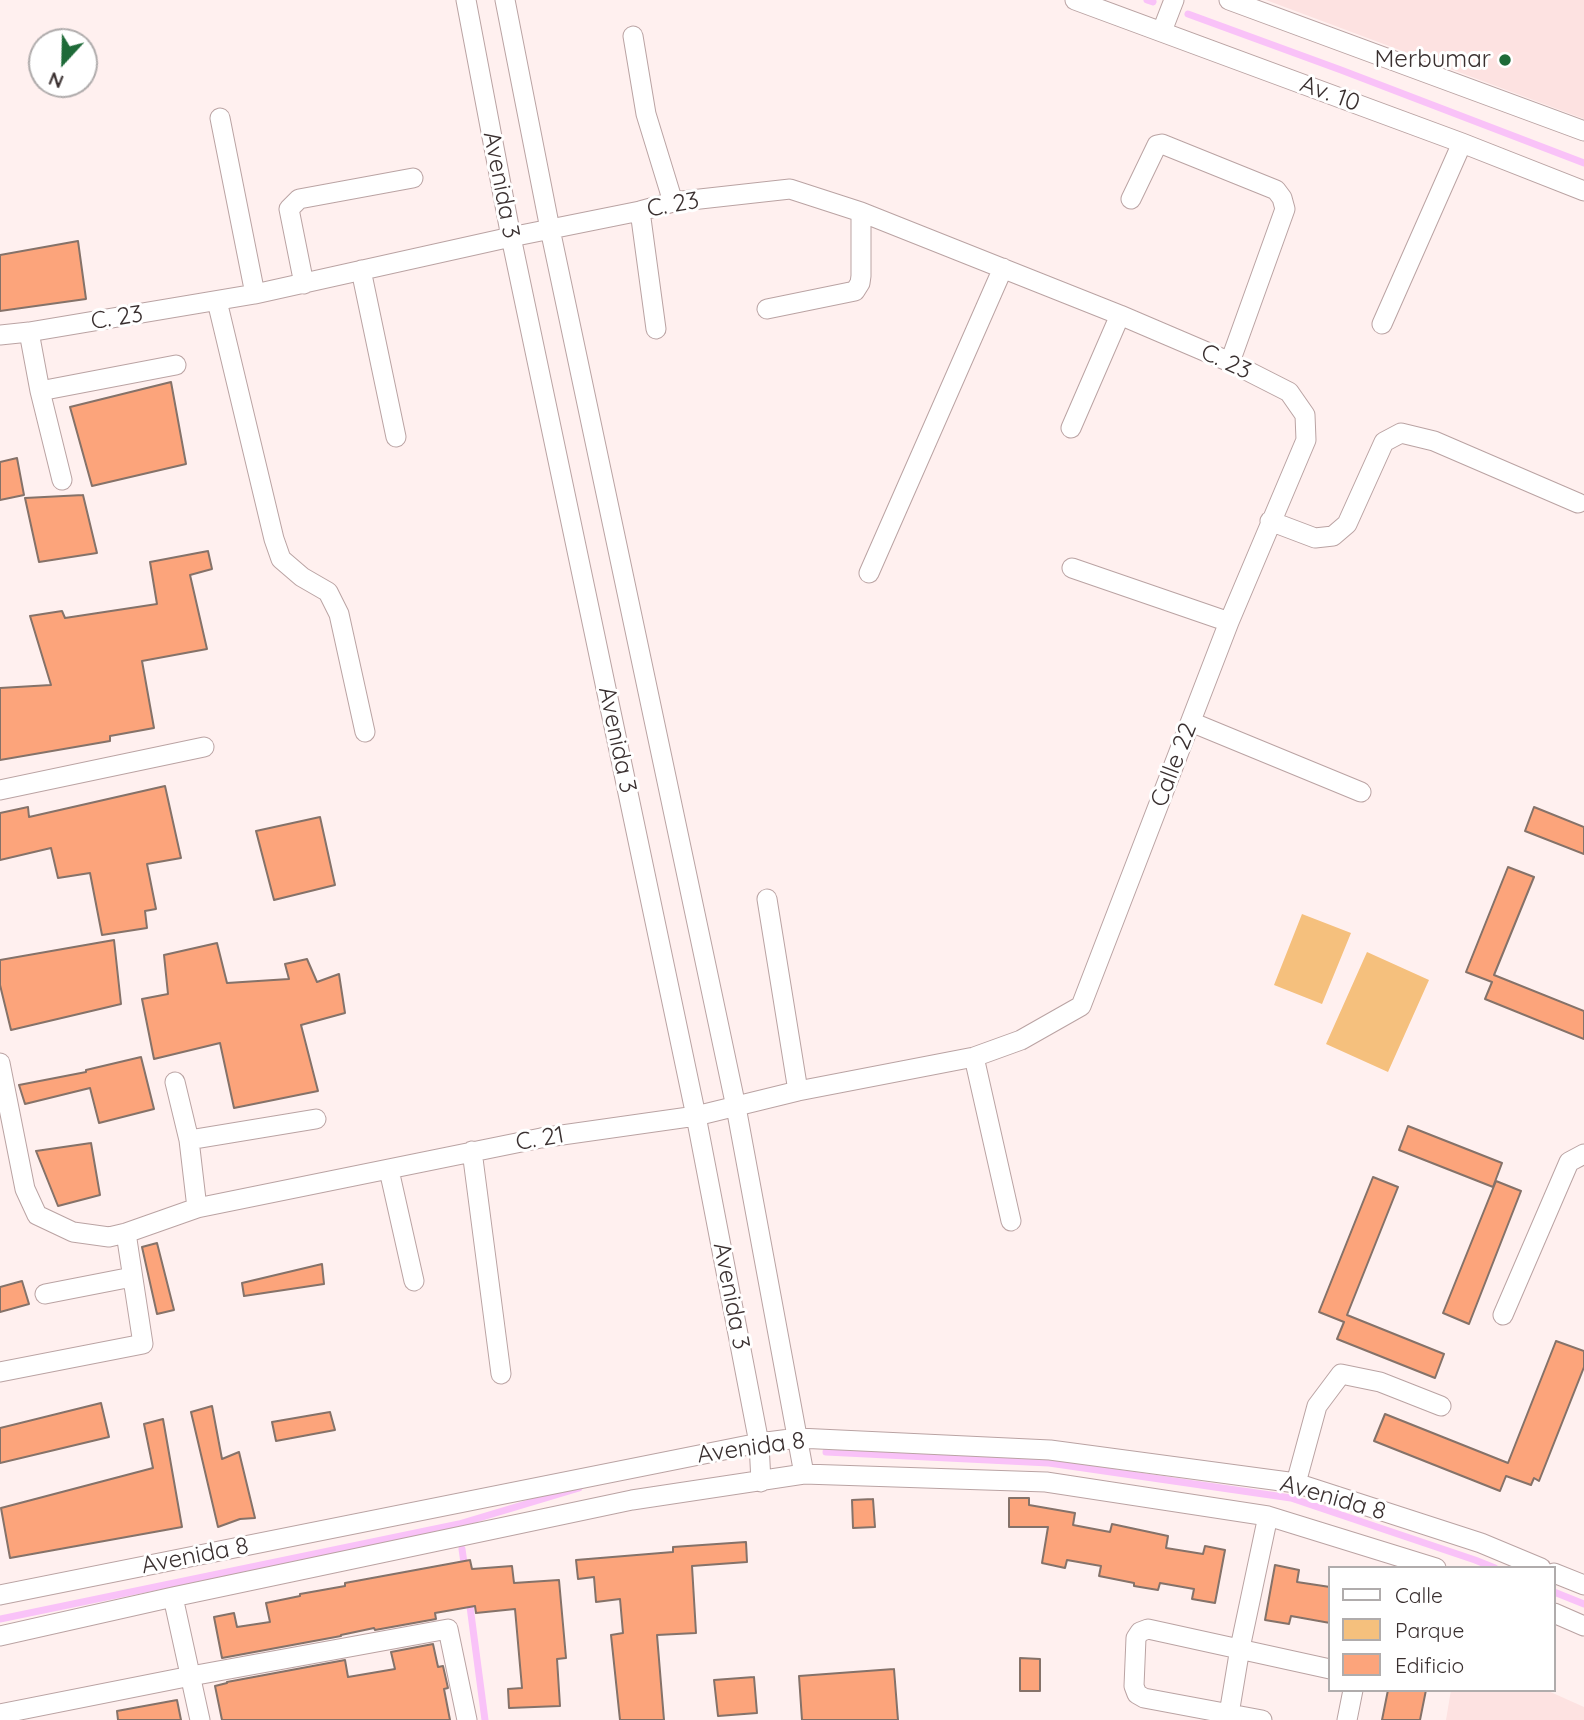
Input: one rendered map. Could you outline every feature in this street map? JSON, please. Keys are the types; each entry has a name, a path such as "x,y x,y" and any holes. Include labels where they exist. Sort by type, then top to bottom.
{"street":[{"name":"Avenida 3","path":"466,0 511,237 696,1116 758,1443 761,1482"},
{"name":"Avenida 3","path":"505,0 550,229 736,1107 804,1474"},
{"name":"Av. 10","path":"1075,0 1121,8 1162,31 1584,191"},
{"path":"1162,31 1174,0"},
{"path":"1229,0 1584,131"},
{"path":"633,36 646,114 673,202"},
{"path":"220,118 255,294"},
{"path":"1382,324 1462,143"},
{"path":"1131,199 1157,145 1162,144 1276,190 1282,198 1285,209 1230,362"},
{"path":"304,284 289,209 299,199 414,178"},
{"name":"C. 23","path":"0,335 255,294 673,202 790,190 861,212 1120,315 1230,362 1289,392 1305,415"},
{"path":"640,211 656,329"},
{"path":"767,309 855,291 861,276 861,212"},
{"path":"869,573 1003,268"},
{"path":"361,270 396,437"},
{"path":"218,301 274,539 281,559 328,592 339,614 365,732"},
{"path":"1071,428 1120,315"},
{"path":"29,332 40,391 62,480"},
{"path":"40,391 176,365"},
{"name":"Calle 22","path":"974,1057 1021,1040 1081,1006 1228,622 1306,440 1305,415"},
{"path":"1270,521 1315,538 1333,536 1347,524 1384,442 1401,433 1434,441 1578,503"},
{"path":"1072,568 1228,622"},
{"path":"1191,723 1361,792"},
{"path":"0,790 204,747"},
{"path":"767,899 798,1091"},
{"path":"974,1057 1011,1221"},
{"name":"C. 21","path":"117,1235 197,1208 541,1138 696,1116 798,1091 974,1057"},
{"path":"0,1063 25,1189 37,1215 73,1232 117,1235 132,1277 143,1345 0,1372"},
{"path":"175,1082 189,1140 197,1208"},
{"path":"189,1140 316,1119"},
{"path":"472,1152 501,1374"},
{"path":"1503,1315 1569,1161 1584,1154"},
{"path":"389,1170 414,1281"},
{"path":"45,1294 132,1277"},
{"path":"1296,1483 1317,1406 1341,1374 1380,1382 1441,1406"},
{"name":"Avenida 8","path":"0,1595 758,1443 798,1438 1050,1450 1296,1483 1481,1543 1536,1566"},
{"name":"Avenida 8","path":"0,1636 632,1500 804,1474 1046,1482 1268,1516 1430,1566"},
{"path":"1228,1717 1268,1516"},
{"path":"1556,1574 1584,1585"},
{"path":"173,1597 200,1720"},
{"path":"1556,1614 1584,1626"},
{"path":"1,1720 0,1713 449,1629 467,1720"},
{"path":"1262,1720 1228,1717 1144,1698 1137,1693 1134,1686 1136,1639 1140,1632 1148,1629 1328,1669"},
{"path":"1347,1720 1353,1692"}],"shaded area":[{"name":"Merbumar","path":"1266,0 1584,0 1584,119"},
{"path":"1451,1692 1550,1692 1584,1707 1584,1720 1446,1720"}],"green space":[{"path":"1302,914 1351,933 1322,1004 1274,985"},
{"path":"1367,952 1429,980 1388,1072 1326,1044"}],"building":[{"path":"78,241 86,299 0,311 0,255"},
{"path":"171,382 186,464 92,486 70,407"},
{"path":"17,458 24,495 0,500 0,462"},
{"path":"83,495 97,553 39,562 25,498"},
{"path":"208,551 212,569 190,575 207,649 142,661 154,728 110,736 110,741 0,760 0,688 51,685 30,616 62,611 65,618 157,604 150,562"},
{"path":"165,786 181,858 147,864 156,909 145,911 147,928 102,935 90,873 58,878 51,848 0,860 0,813 28,807 29,817"},
{"path":"1534,807 1584,827 1584,854 1525,831"},
{"path":"320,817 335,885 274,900 256,831"},
{"path":"1508,867 1534,877 1494,975 1584,1011 1584,1039 1485,999 1492,982 1466,972"},
{"path":"114,940 121,1004 11,1030 0,985 0,960"},
{"path":"217,943 227,983 289,979 285,964 307,959 317,982 339,974 345,1013 301,1025 318,1091 234,1108 220,1043 154,1059 142,999 168,994 164,955"},
{"path":"141,1057 154,1109 99,1123 90,1088 25,1104 19,1085 86,1072"},
{"path":"1408,1126 1502,1163 1493,1187 1399,1150"},
{"path":"91,1143 100,1195 58,1206 36,1151"},
{"path":"1373,1177 1398,1187 1347,1315 1444,1354 1435,1378 1337,1339 1344,1322 1319,1312"},
{"path":"1496,1181 1521,1191 1469,1324 1443,1313"},
{"path":"157,1243 174,1310 157,1314 142,1247"},
{"path":"322,1264 324,1284 244,1296 242,1283"},
{"path":"22,1281 29,1304 0,1312 0,1287"},
{"path":"1556,1341 1584,1351 1584,1367 1539,1481 1534,1478 1531,1485 1506,1476 1500,1491 1374,1441 1385,1414 1508,1463"},
{"path":"101,1403 109,1437 0,1463 0,1428"},
{"path":"212,1406 222,1459 239,1452 255,1518 240,1519 218,1527 191,1412"},
{"path":"330,1412 335,1430 276,1441 272,1422"},
{"path":"163,1419 182,1527 10,1558 1,1508 153,1468 144,1424"},
{"path":"1009,1498 1029,1498 1029,1505 1075,1513 1073,1525 1110,1532 1112,1524 1168,1536 1166,1548 1203,1554 1205,1546 1225,1550 1215,1603 1192,1599 1194,1589 1160,1583 1158,1590 1099,1576 1101,1566 1067,1560 1065,1568 1042,1563 1048,1527 1009,1527"},
{"path":"873,1499 875,1527 853,1528 852,1500"},
{"path":"746,1542 747,1562 692,1566 696,1633 657,1635 664,1720 620,1720 611,1635 623,1633 620,1599 596,1602 594,1577 578,1579 576,1560 673,1552 673,1547"},
{"path":"470,1560 472,1569 512,1566 514,1583 559,1580 566,1658 557,1659 560,1706 509,1708 508,1689 522,1688 515,1609 476,1613 475,1606 435,1613 436,1619 375,1630 374,1628 222,1658 214,1617 234,1613 237,1627 270,1622 266,1603 345,1586 345,1583"},
{"path":"1275,1565 1299,1570 1297,1582 1328,1587 1328,1623 1291,1616 1289,1624 1265,1620"},
{"path":"433,1644 438,1667 443,1666 448,1688 444,1689 450,1720 222,1720 215,1686 345,1660 348,1677 395,1669 391,1652"},
{"path":"1020,1658 1040,1659 1040,1691 1020,1691"},
{"path":"894,1669 898,1720 802,1720 799,1676"},
{"path":"754,1677 757,1713 718,1716 714,1680"},
{"path":"1388,1692 1426,1692 1420,1720 1382,1720"},
{"path":"177,1700 181,1720 118,1720 117,1711"}],"waterway":[{"path":"1147,0 1153,2"},
{"path":"1188,14 1584,163"},
{"path":"826,1452 1049,1463 1291,1498 1490,1566"},
{"path":"0,1619 459,1524 579,1488"},
{"path":"462,1549 465,1570"},
{"path":"1556,1593 1584,1604"},
{"path":"469,1599 485,1720"}],"place":[{"name":"Merbumar","path":"1505,60"}]}
